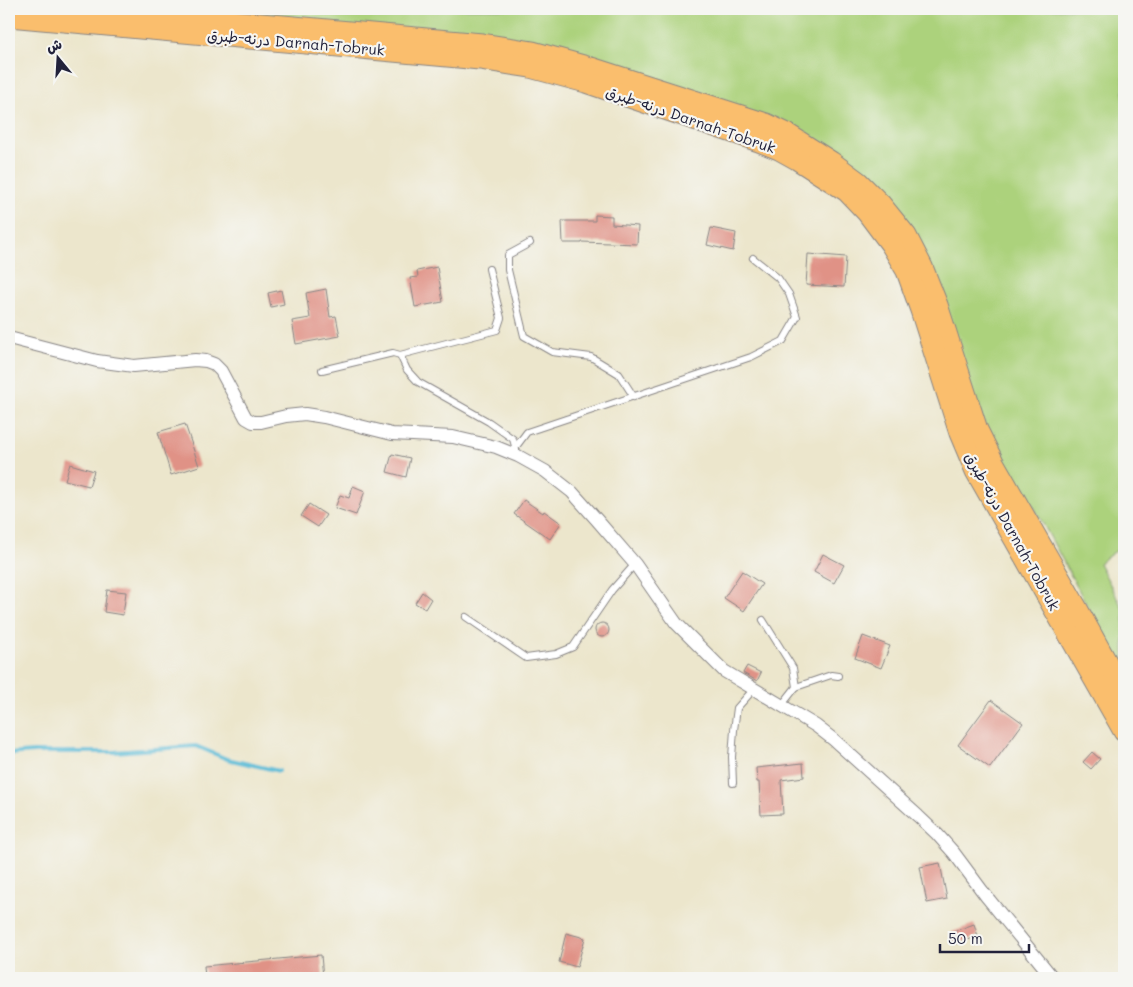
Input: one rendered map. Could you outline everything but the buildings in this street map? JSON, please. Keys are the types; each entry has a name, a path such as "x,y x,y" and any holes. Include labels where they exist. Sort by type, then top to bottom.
{"highway":[{"name":"درنه-طبرق Darnah-Tobruk","path":"96,9 482,44 533,52 591,68 766,124 787,134 831,162 858,182 876,199 906,236 922,267 937,305 977,430 1016,504 1124,694"},
{"name":"درنه-طبرق Darnah-Tobruk","path":"9,16 480,59 530,67 586,82 759,141 780,149 819,172 847,191 867,212 891,244 907,271 960,433 976,471 1124,731"}],"street":[{"path":"9,338 97,361 134,366 195,360 206,361 214,364 221,371 246,418 253,422 305,414 392,434 453,437 517,452 572,492 635,564 676,623 724,671 816,726 834,740 937,834 1053,978"}],"lane":[{"path":"530,243 508,255 508,270 524,336 552,352 591,357 619,374 634,397"},
{"path":"517,452 527,432 751,358 783,340 797,317 789,294 778,278 753,258"},
{"path":"322,370 393,353 400,355 497,330 501,318 489,269"},
{"path":"400,355 407,370 418,382 489,422 513,439 517,452"},
{"path":"466,617 526,658 556,654 573,647 612,590 635,564"},
{"path":"763,620 793,668 796,687"},
{"path":"781,706 796,687 832,675 838,676"},
{"path":"733,784 732,758 737,708 754,689"}],"green space":[{"path":"141,9 1124,9 1124,545 1099,563 1124,611 1124,674 1034,507 998,458 903,218 867,174 825,144 784,123 584,63"}],"waterway":[{"path":"9,754 34,752 114,752 196,746 227,759 279,771"}]}
